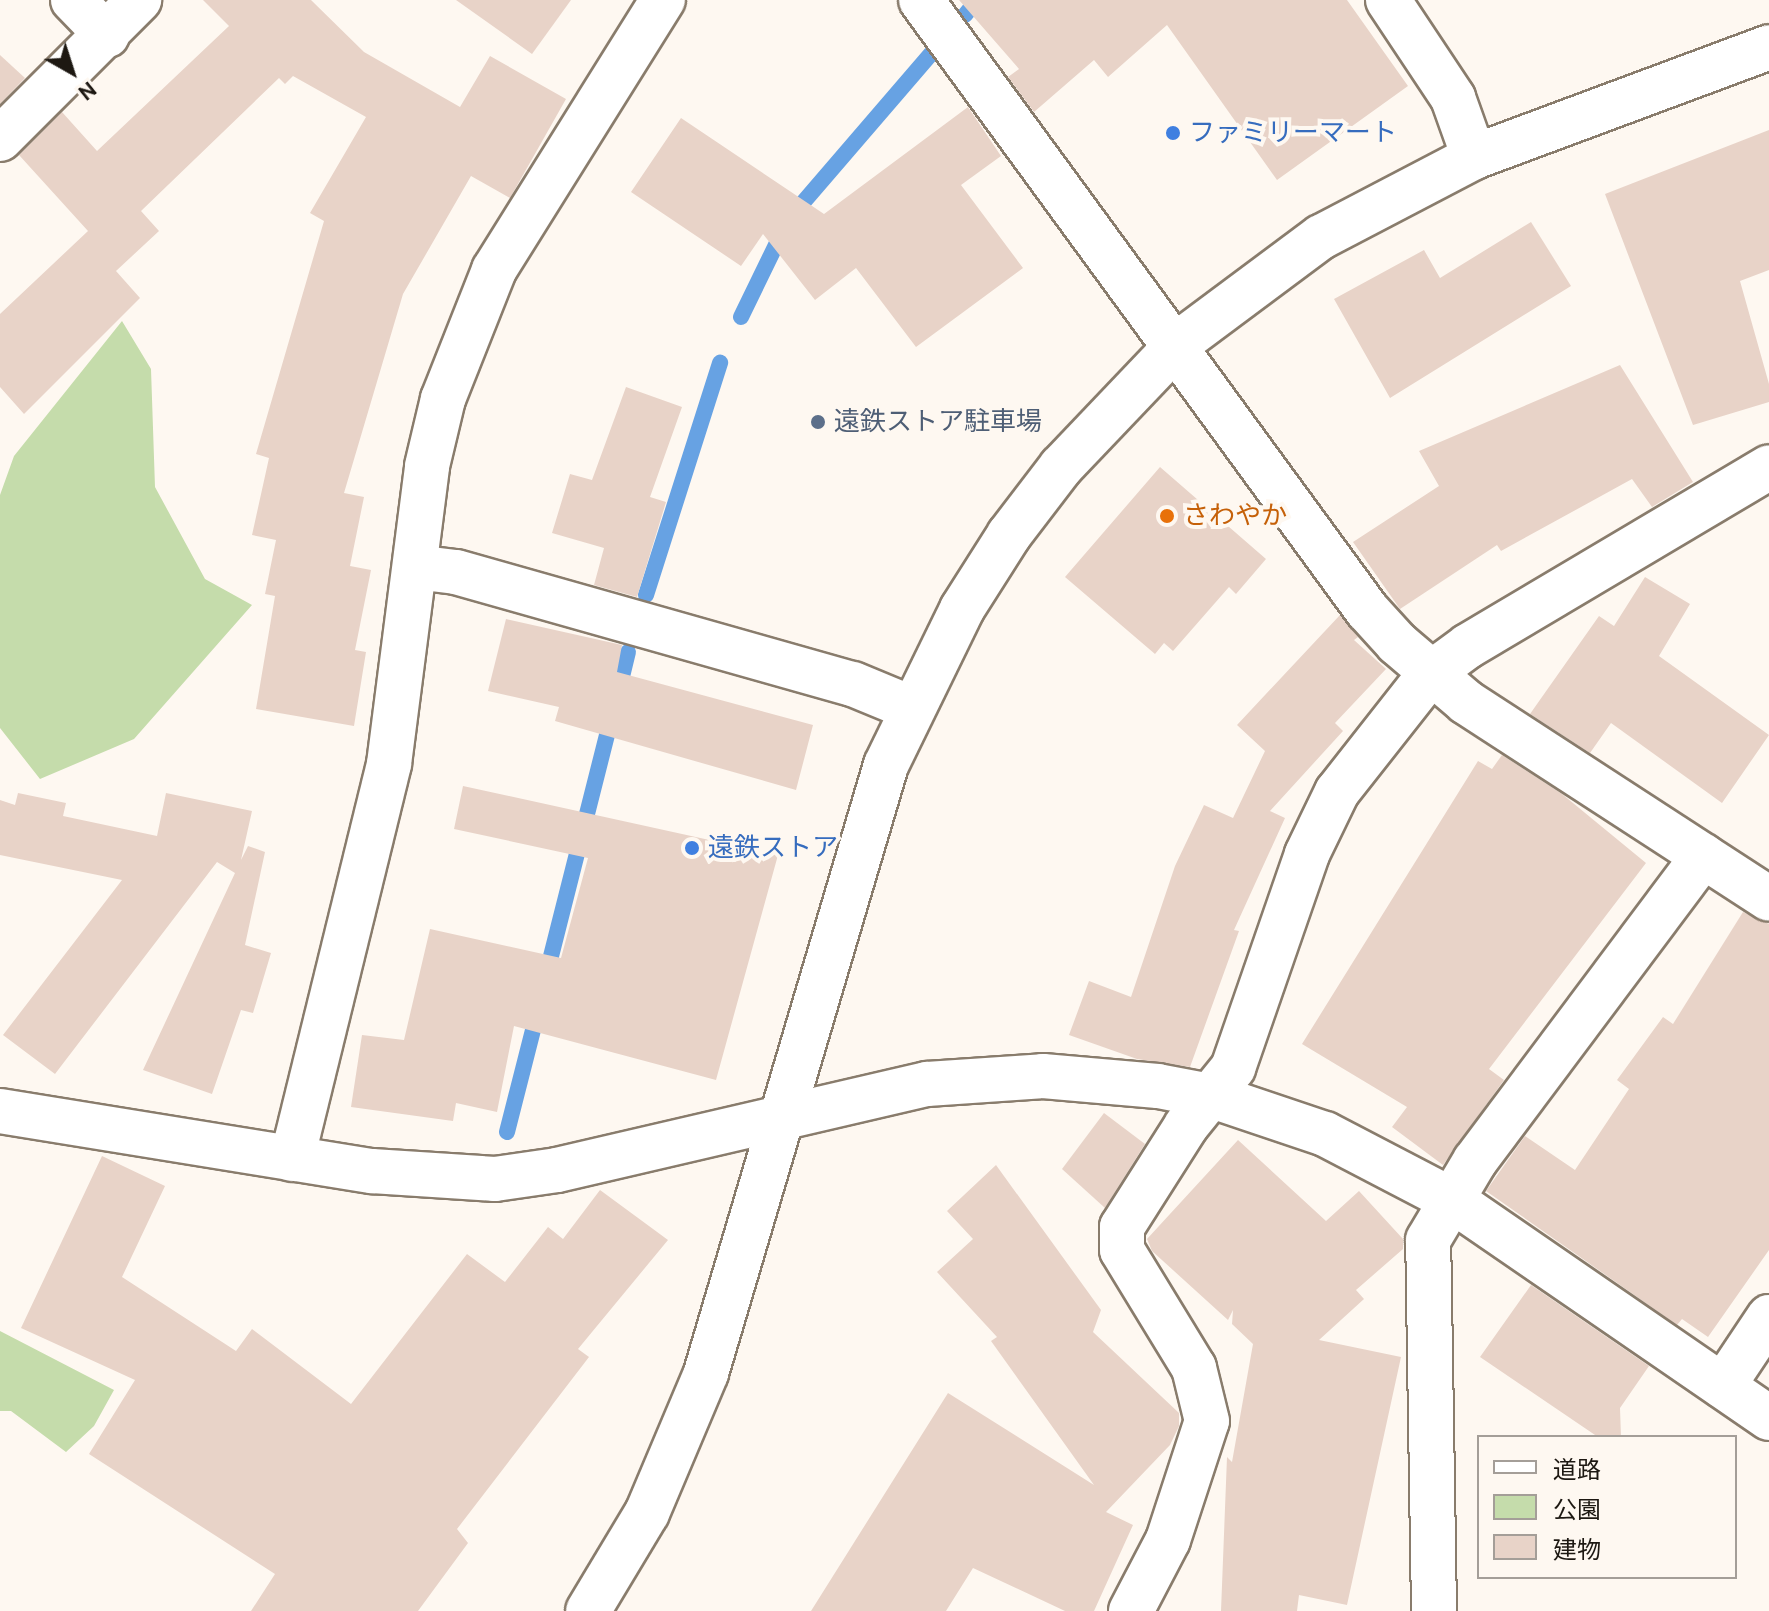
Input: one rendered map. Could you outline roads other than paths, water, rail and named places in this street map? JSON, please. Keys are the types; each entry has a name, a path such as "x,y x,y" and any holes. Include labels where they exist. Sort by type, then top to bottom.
{"street":[{"path":"73,0 107,35"},
{"path":"0,139 139,0"},
{"path":"292,1159 376,825 427,466 465,333 527,209 663,0"},
{"path":"921,0 1367,610 1430,674 1769,899"},
{"path":"1388,0 1453,98 1474,157"},
{"path":"588,1611 647,1513 679,1444 706,1373 858,848 911,708 962,609 1009,535 1071,456 1175,347 1321,237 1474,157 1769,47"},
{"path":"1131,1611 1168,1540 1207,1421 1194,1368 1122,1250 1122,1227 1210,1096 1233,1068 1321,822 1357,764 1430,674 1468,646 1769,467"},
{"path":"415,567 456,572 853,684 911,708"},
{"path":"1434,1611 1428,1240 1475,1161 1703,856"},
{"path":"0,1111 372,1171 526,1176 927,1084 985,1078 1101,1078 1210,1096 1325,1134 1452,1200 1769,1418"},
{"path":"1723,1386 1769,1317"}],"waterway":[{"path":"965,15 977,0"},
{"path":"741,317 788,220 931,54"},
{"path":"646,595 720,363"},
{"path":"618,693 628,652"},
{"path":"546,976 612,715"},
{"path":"507,1132 538,1010"}],"place":[{"name":"ファミリーマート","path":"1173,133"},
{"name":"遠鉄ストア駐車場","path":"818,422"},
{"name":"さわやか","path":"1167,516"},
{"name":"遠鉄ストア","path":"692,848"}]}
